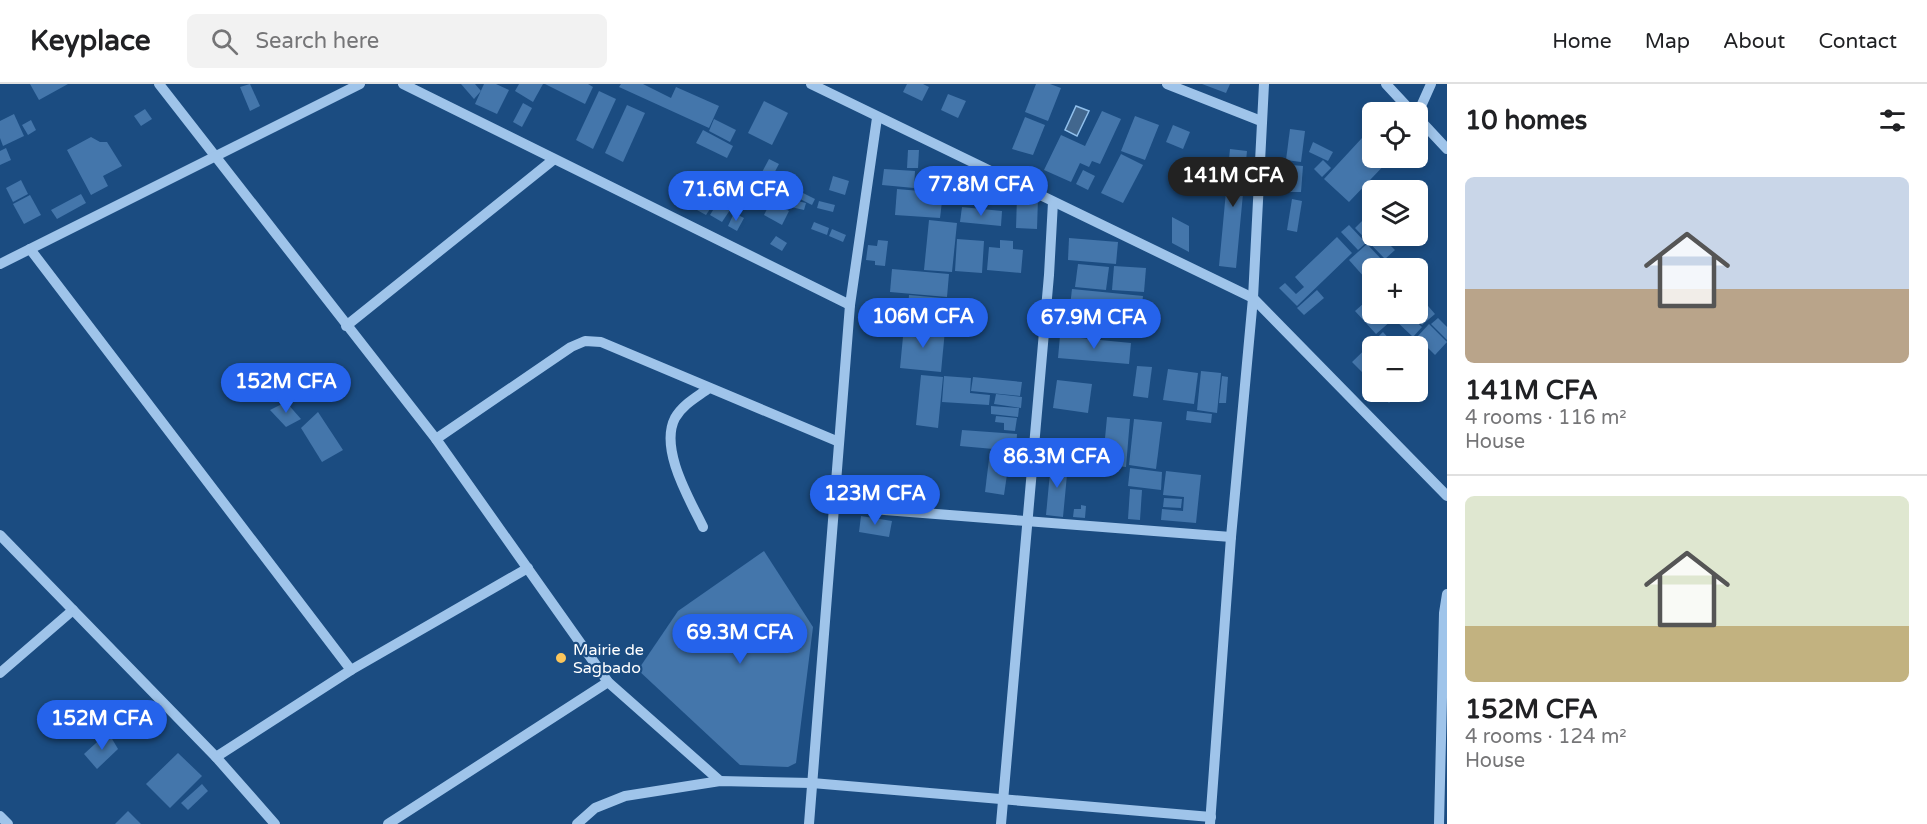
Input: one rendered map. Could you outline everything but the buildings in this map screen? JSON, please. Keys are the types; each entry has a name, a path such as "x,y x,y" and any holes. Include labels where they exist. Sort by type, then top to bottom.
{"street":[{"path":"159,84 436,439 608,682 720,781"},
{"path":"0,264 360,84"},
{"path":"403,84 850,305"},
{"path":"811,84 877,118 1253,298 1447,496"},
{"path":"1167,84 1261,121"},
{"path":"577,824 595,808 625,796 720,781 812,783 1210,821 1231,537 1253,298 1264,84"},
{"path":"1386,84 1403,102"},
{"path":"1423,102 1431,84"},
{"path":"809,824 850,305 877,118"},
{"path":"1428,129 1447,149"},
{"path":"346,326 554,160"},
{"path":"1001,824 1001,800 1049,275 1053,202"},
{"path":"30,249 351,670"},
{"path":"436,439 571,347 585,341 601,342 839,442"},
{"path":"703,528 674,467 672,437 674,420 686,404 709,388"},
{"path":"834,506 1231,537"},
{"path":"0,536 216,758 275,824"},
{"path":"216,758 351,670 528,568"},
{"path":"1439,824 1444,613 1447,594"},
{"path":"0,673 73,610"},
{"path":"388,824 608,682"},
{"path":"0,816 8,824"}],"water":[{"path":"1076,106 1089,111 1077,136 1065,130"}],"place":[{"name":"Mairie de Sagbado","path":"561,658"}]}
